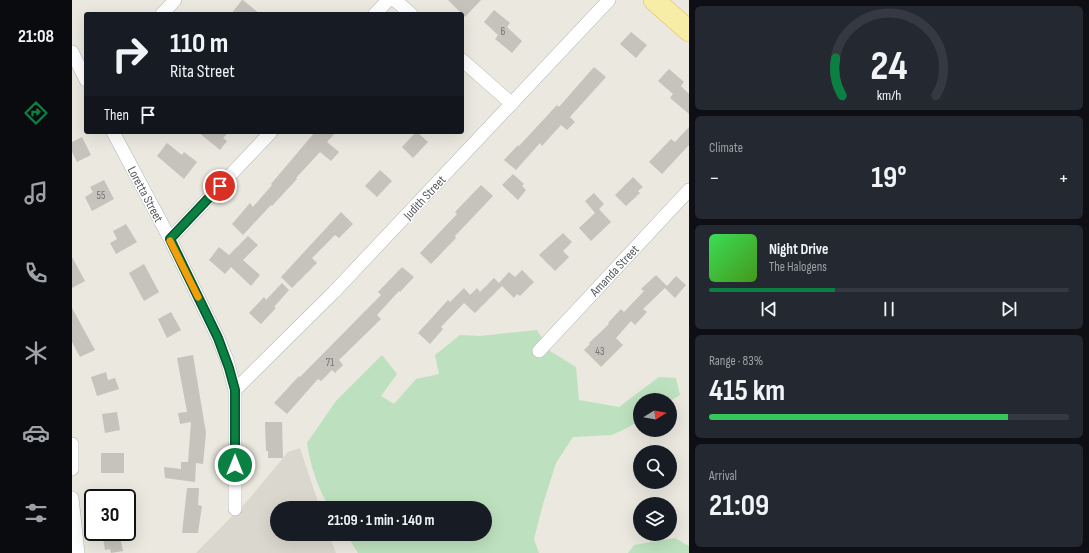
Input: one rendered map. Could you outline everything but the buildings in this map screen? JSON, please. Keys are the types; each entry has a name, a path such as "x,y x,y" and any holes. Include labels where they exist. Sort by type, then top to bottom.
{"main road":[{"path":"654,0 689,31"}],"street":[{"path":"164,12 175,0"},
{"path":"377,12 388,0"},
{"path":"395,0 409,12"},
{"name":"Judith Street","path":"235,390 334,292 609,0"},
{"path":"72,52 84,76"},
{"path":"464,62 512,104"},
{"name":"Loretta Street","path":"114,134 170,239 218,338 228,364 235,390 235,509"},
{"path":"170,239 269,134"},
{"name":"Amanda Street","path":"539,351 689,190"},
{"path":"72,444 72,469"},
{"path":"72,498 78,553"}],"shaded area":[{"path":"300,448 318,501 270,501 270,541 332,541 336,553 196,553 249,499 288,452"}],"green space":[{"path":"537,330 550,351 576,367 579,400 619,407 633,396 633,424 612,435 573,437 556,463 543,504 534,539 539,553 358,553 350,541 492,541 492,501 326,501 315,477 307,443 336,401 382,355 397,374 381,396 394,404 416,379 439,374 435,355 460,335 480,336"},
{"path":"659,377 676,378 680,395 677,397 677,393 638,393"},
{"path":"677,539 689,546 689,553 628,553 634,545 657,541 677,541"}],"slow traffic":[{"path":"170,241 198,297"}],"route":[{"path":"220,186 170,239 218,338 229,368 235,390 235,465"}]}
